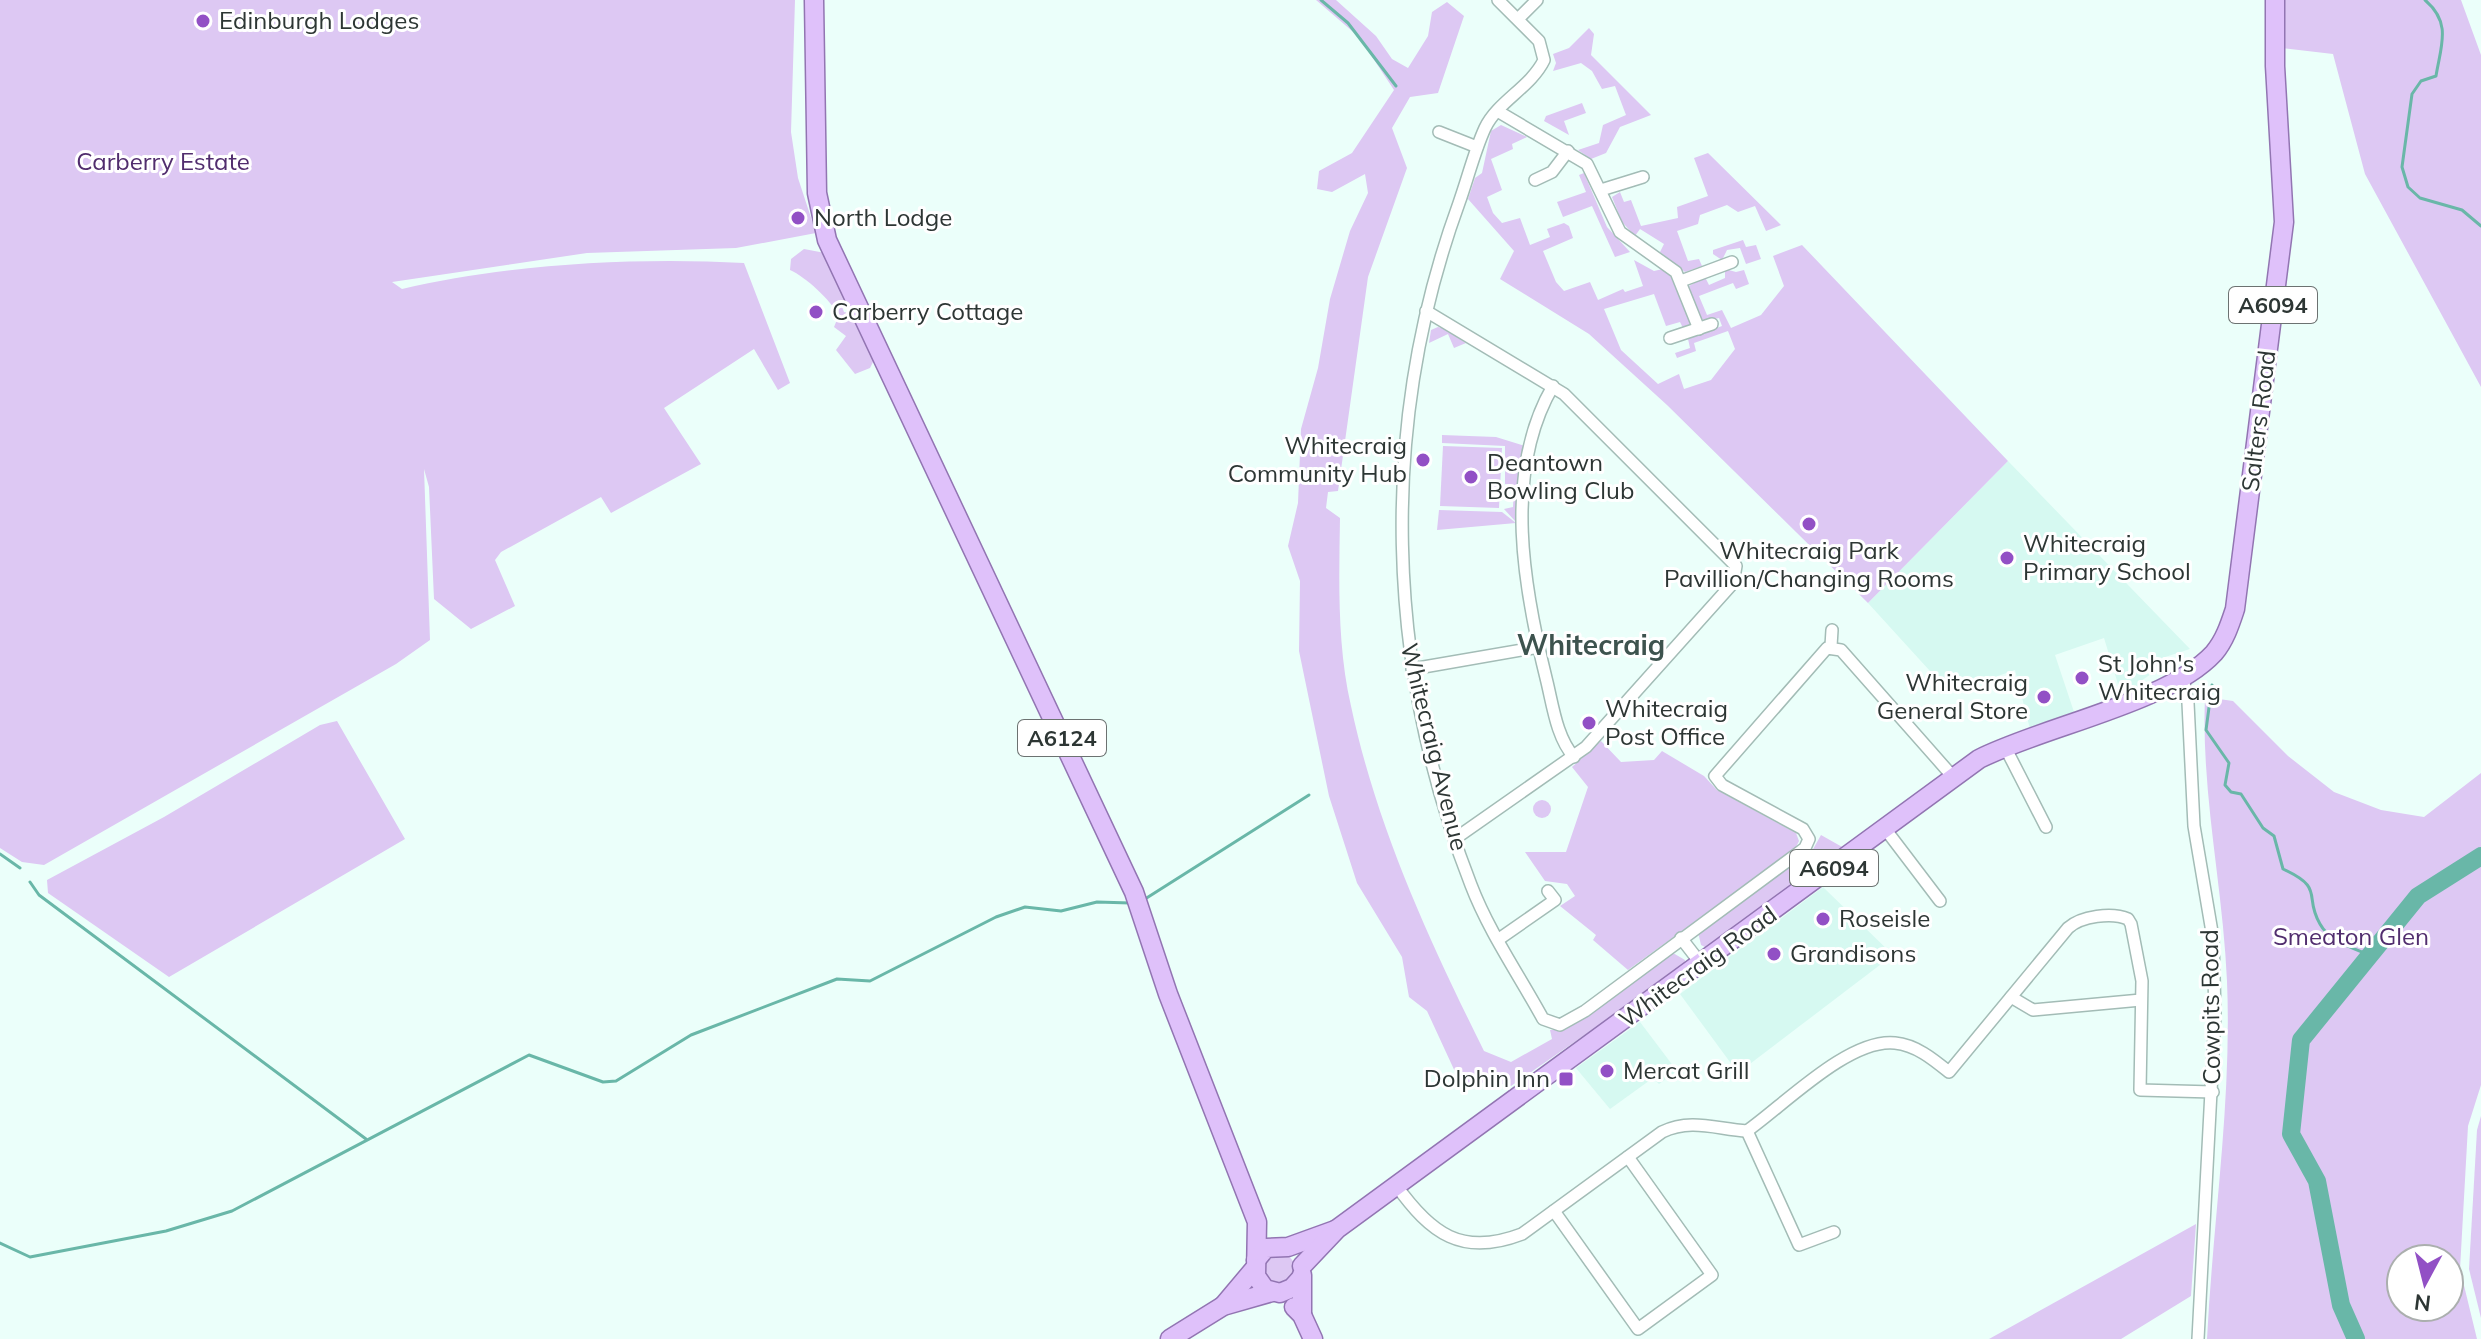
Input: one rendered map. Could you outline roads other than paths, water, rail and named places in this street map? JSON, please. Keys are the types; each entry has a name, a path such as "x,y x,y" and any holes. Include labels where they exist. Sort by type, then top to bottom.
{"main road":[{"name":"A6124","path":"814,0 816,168 821,219 827,240 1134,892 1168,994 1257,1222 1255,1264"},
{"name":"Salters Road","path":"2183,678 2215,651 2225,638 2235,609 2284,222 2276,93 2275,0"},
{"name":"Whitecraig Road","path":"1396,1185 1702,965 1979,759 2183,678"},
{"name":"A6094","path":"1302,1272 1337,1229 1396,1185"},
{"name":"A6124","path":"1257,1222 1285,1246"},
{"name":"A6094","path":"1285,1246 1337,1229"},
{"path":"1223,1306 1266,1248 1285,1246 1298,1254 1302,1272 1302,1315"},
{"path":"1255,1264 1259,1283 1276,1292 1302,1315 1313,1339"},
{"path":"1170,1339 1223,1306 1292,1288 1302,1272"}],"street":[{"path":"1498,0 1518,19 1537,0"},
{"name":"Whitecraig Avenue","path":"1518,19 1542,46 1544,60 1487,123 1477,147 1441,253 1426,311 1406,424 1401,491 1401,575 1412,669 1471,888 1543,1019 1560,1025 1585,1011 1681,938"},
{"path":"1499,112 1587,164 1620,232 1670,265 1681,281 1699,329"},
{"path":"1439,132 1477,147"},
{"path":"1535,180 1552,172 1568,151"},
{"path":"1601,190 1643,177"},
{"path":"1681,281 1732,262"},
{"path":"1426,311 1553,386 1733,560 1736,574 1604,729 1574,757 1456,838"},
{"path":"1670,338 1712,324"},
{"path":"1553,386 1537,423 1524,492 1525,553 1539,647 1562,736 1574,757"},
{"path":"1831,646 1832,630"},
{"path":"1831,646 1841,650 1954,778"},
{"path":"1702,965 1681,938 1809,844 1803,829 1722,785 1715,776 1822,651 1831,646"},
{"path":"1412,669 1539,647"},
{"name":"Cowpits Road","path":"2183,678 2188,703 2194,826 2213,938 2213,1092 2198,1339"},
{"path":"2005,747 2046,827"},
{"path":"1886,830 1940,901"},
{"path":"1499,939 1555,900 1548,891"},
{"path":"1396,1185 1428,1225 1467,1243 1503,1241 1522,1234 1675,1126 1702,1124 1747,1131 1866,1046 1896,1043 1911,1047 1949,1072 2074,923 2115,915 2128,919 2131,924 2141,1000 2140,1090 2213,1092"},
{"path":"2011,997 2033,1010 2141,1000"},
{"path":"1747,1131 1799,1245 1834,1232"},
{"path":"1554,1211 1638,1329 1712,1275 1628,1157"}],"waterway":[{"path":"1321,0 1348,23 1396,86"},
{"path":"2425,0 2439,17 2442,44 2436,76 2421,81 2412,94 2402,167 2408,187 2420,198 2462,210 2481,226"},
{"path":"2212,685 2206,730 2229,763 2225,785 2231,792 2241,794 2263,828 2274,836 2283,869 2305,882 2311,893 2315,914 2324,930 2342,943 2369,955"},
{"path":"1145,899 1309,795"},
{"path":"0,854 20,868"},
{"path":"2356,1339 2341,1305 2317,1181 2291,1134 2301,1040 2418,896 2481,856"},
{"path":"30,882 39,895 366,1139"},
{"path":"0,1243 30,1257 166,1231 232,1211 529,1055 603,1082 616,1081 691,1035 837,979 870,981 996,917 1025,907 1061,911 1097,902 1130,903"}],"place":[{"name":"Edinburgh Lodges","path":"203,21"},
{"name":"North Lodge","path":"798,218"},
{"name":"Carberry Cottage","path":"816,312"},
{"name":"Whitecraig Community Hub","path":"1423,460"},
{"name":"Deantown Bowling Club","path":"1471,477"},
{"name":"Whitecraig Park Pavillion/Changing Rooms","path":"1809,524"},
{"name":"Whitecraig Primary School","path":"2007,558"},
{"name":"St John's Whitecraig","path":"2082,678"},
{"name":"Whitecraig General Store","path":"2044,697"},
{"name":"Whitecraig Post Office","path":"1589,723"},
{"name":"Roseisle","path":"1823,919"},
{"name":"Grandisons","path":"1774,954"},
{"name":"Mercat Grill","path":"1607,1071"},
{"name":"Dolphin Inn","path":"1566,1079"}],"district":[{"name":"Whitecraig","path":"1591,645"}],"park label":[{"name":"Carberry Estate","path":"163,162"},
{"name":"Smeaton Glen","path":"2351,937"}]}
